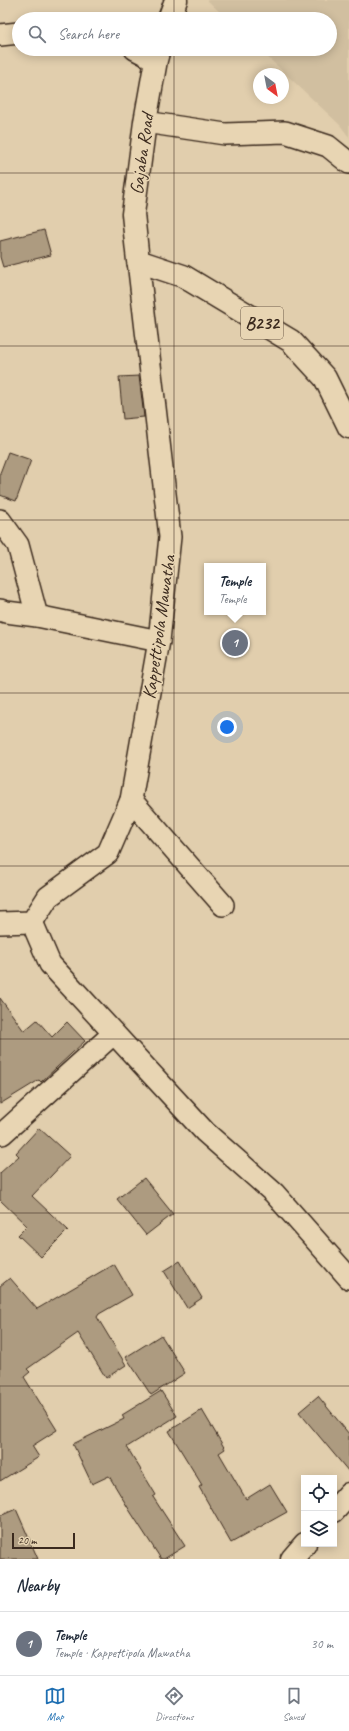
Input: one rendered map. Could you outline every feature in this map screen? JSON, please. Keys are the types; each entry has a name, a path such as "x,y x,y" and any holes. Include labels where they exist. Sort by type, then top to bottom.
{"main road":[{"path":"172,12 176,0"},
{"name":"Gajaba Road","path":"138,261 132,214 145,122 158,56"},
{"name":"B232","path":"138,261 183,276 291,341 325,378 349,427"},
{"path":"337,1508 349,1494"},
{"path":"292,1559 302,1547"}],"street":[{"path":"0,35 12,34"},
{"path":"145,122 225,134 285,132 328,146 349,163"},
{"name":"Kappettipola Mawatha","path":"32,922 48,897 108,853 131,800 158,641 170,537 138,261"},
{"path":"0,520 18,545 37,616"},
{"path":"0,610 37,616 158,641"},
{"path":"131,800 222,905"},
{"path":"0,923 32,922 50,964 205,1132 274,1194 349,1278"},
{"path":"2,1134 113,1034"}],"shaded area":[{"path":"207,0 349,0 349,137 340,125 289,77 289,68 279,68 266,56 337,56 337,12 220,12"}],"building":[{"path":"44,230 51,255 3,267 0,257 0,241"},
{"path":"139,376 144,417 123,419 119,377"},
{"path":"8,452 31,460 16,501 0,495 0,473"},
{"path":"0,998 24,1031 37,1020 52,1037 67,1022 85,1041 41,1082 39,1080 0,1104"},
{"path":"39,1128 70,1156 32,1196 68,1230 41,1257 18,1235 27,1226 0,1200 0,1173 19,1156 16,1153"},
{"path":"144,1178 173,1214 146,1235 117,1199"},
{"path":"180,1261 202,1298 187,1308 164,1271"},
{"path":"114,1264 132,1295 99,1314 97,1317 126,1365 106,1378 78,1333 27,1369 30,1372 24,1377 57,1430 32,1446 39,1457 0,1481 0,1286 10,1278 37,1309"},
{"path":"161,1335 185,1373 151,1395 126,1357"},
{"path":"161,1391 177,1416 127,1447 156,1495 153,1497 185,1546 164,1559 161,1559 109,1476 92,1484 73,1444 124,1419 122,1415"},
{"path":"318,1396 349,1434 349,1472 299,1412"},
{"path":"202,1410 225,1449 219,1453 246,1499 270,1484 287,1512 231,1543 199,1487 202,1485 169,1431"},
{"path":"16,1509 38,1559 0,1559 0,1516"}],"place":[{"name":"Temple","path":"235,643"}]}
